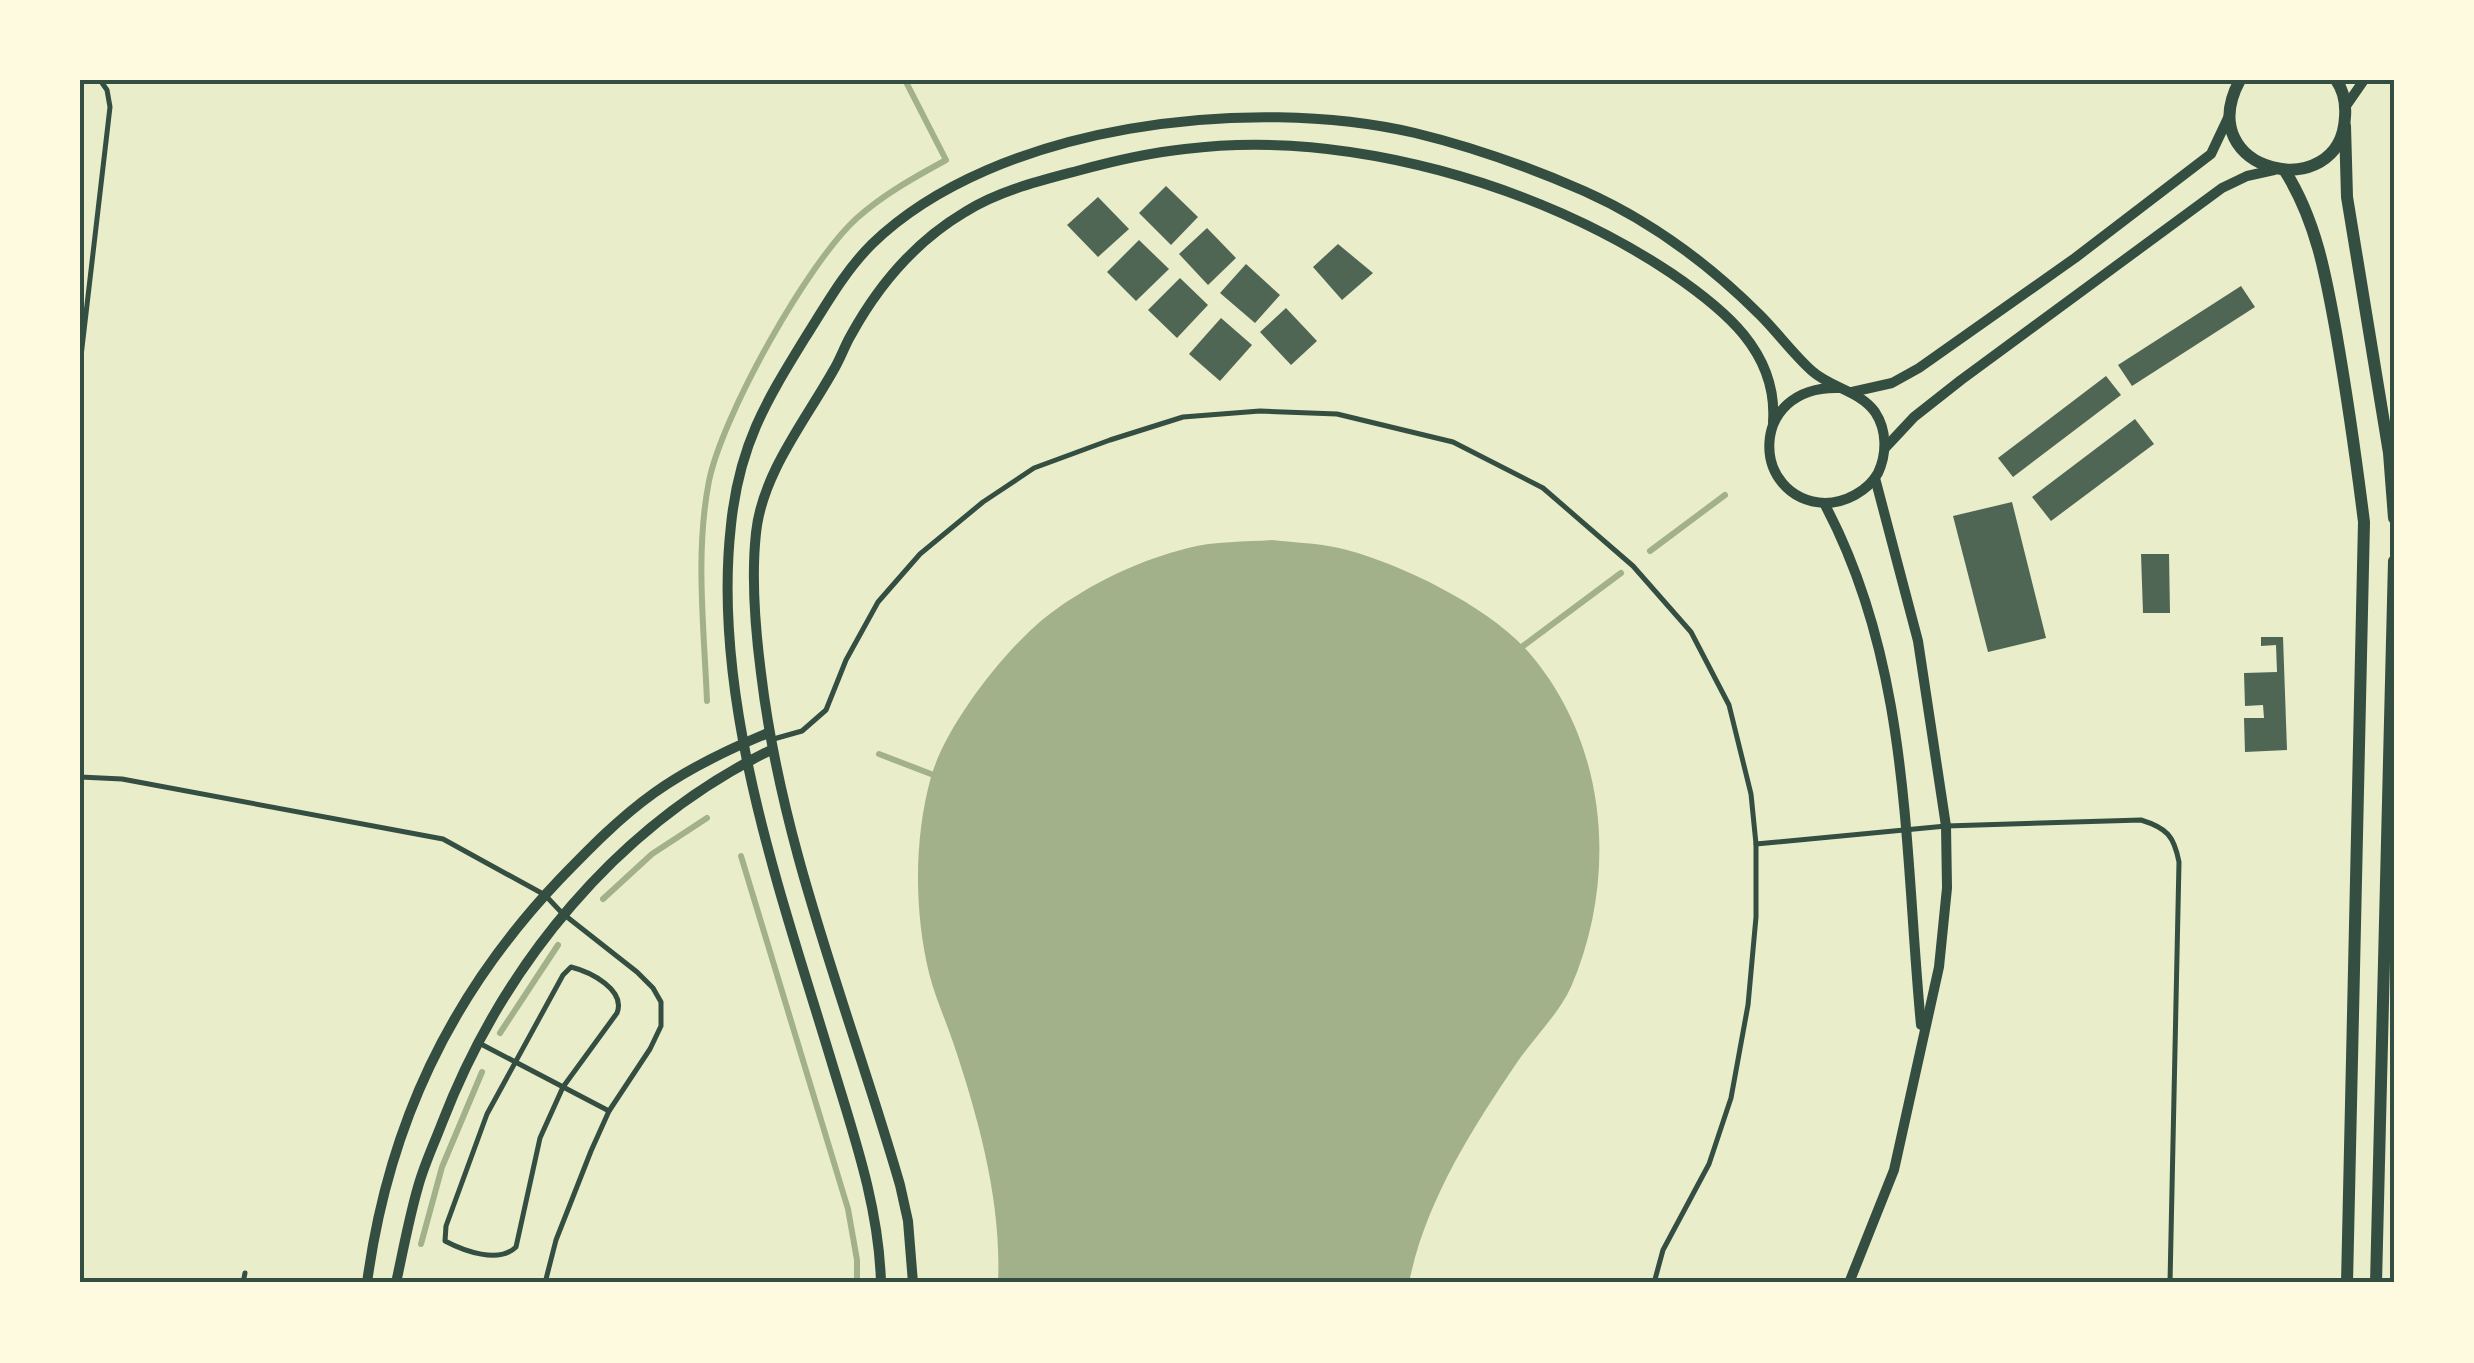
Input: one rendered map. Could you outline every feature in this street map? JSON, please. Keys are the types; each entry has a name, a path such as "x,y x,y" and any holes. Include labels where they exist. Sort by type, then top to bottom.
{"street":[{"path":"2336,80 2346,106 2347,197 2383,415 2394,518"},
{"path":"2346,106 2364,80"},
{"path":"1773,424 1784,406 1800,394 1819,388 1843,390 1892,383 2075,258 2211,154 2228,118 2230,98 2238,82"},
{"path":"881,1283 870,1192 772,867 748,762 732,653 728,560 737,483 747,444 763,406 828,300 876,240 948,188 1064,144 1137,128 1244,117 1300,118 1410,132 1477,150 1591,194 1689,253 1764,319 1806,367 1859,396 1874,410 1885,448"},
{"path":"2228,118 2234,138 2245,154 2280,171 2303,199 2324,265 2349,406 2364,522 2347,1283"},
{"path":"914,1283 900,1184 798,860 770,741 758,651 754,561 756,525 792,439 877,293 913,251 943,226 1000,194 1126,158 1210,148 1315,149 1391,160 1480,183 1520,196 1614,238 1711,300 1759,357 1774,393 1770,457 1778,476 1804,498 1824,502 1844,500 1862,491 1875,478 1885,448 1902,428 2222,188 2247,176 2306,169 2324,159 2337,145 2345,126"},
{"path":"1849,1283 1894,1170 1939,968 1947,888 1946,826 1918,641 1875,478"},
{"path":"1824,502 1856,570 1881,654 1904,775 1922,1036"},
{"path":"2376,1283 2394,561"},
{"path":"367,1283 373,1239 396,1150 426,1070 468,991 515,928 598,839 654,793 745,742 770,741"},
{"path":"396,1283 418,1184 477,1042 526,962 562,913 668,813 748,762 770,741"}],"lane":[{"path":"80,365 110,107 108,90 100,80"},
{"path":"770,741 802,730 826,710 846,660 878,602 920,554 983,502 1034,468 1183,417 1260,411 1337,414 1452,442 1543,488 1633,566 1691,632 1729,705 1750,794 1756,844 1756,917 1748,1005 1731,1098 1709,1164 1663,1250 1654,1283"},
{"path":"80,777 122,779 444,839 545,895 562,913 638,972 660,1002 661,1026 609,1111 572,1195 545,1283"},
{"path":"1756,844 1946,826 2141,820 2161,826 2174,838 2179,862 2170,1283"},
{"path":"571,968 584,970 617,994 620,1004 563,1087 540,1138 516,1247 498,1256 445,1241 446,1226 487,1114 514,1061 562,975 571,968"},
{"path":"477,1042 609,1111"},
{"path":"243,1283 245,1273"}],"shaded area":[{"path":"1272,540 1347,550 1442,588 1507,631 1552,683 1574,723 1597,810 1596,900 1571,987 1518,1061 1452,1167 1426,1224 1409,1283 998,1283 996,1223 987,1162 924,949 919,849 931,777 950,734 980,687 1034,627 1066,602 1116,574 1170,553 1208,544"}],"building":[{"path":"1166,186 1198,217 1171,245 1139,213"},
{"path":"1098,197 1129,229 1098,257 1067,225"},
{"path":"1207,228 1236,258 1208,285 1179,254"},
{"path":"1139,240 1169,269 1136,301 1107,272"},
{"path":"1338,244 1373,273 1342,300 1313,267"},
{"path":"1246,264 1280,295 1255,323 1220,293"},
{"path":"1180,278 1208,305 1177,338 1148,310"},
{"path":"2241,286 2255,307 2132,386 2118,365"},
{"path":"1286,308 1317,341 1291,365 1260,332"},
{"path":"1221,318 1252,345 1220,381 1189,354"},
{"path":"2106,376 2121,395 2013,477 1998,458"},
{"path":"2135,419 2154,444 2051,521 2032,497"},
{"path":"2012,502 2046,638 1988,652 1953,516"},
{"path":"2141,554 2169,554 2170,613 2143,613"},
{"path":"2261,637 2283,637 2287,750 2245,752 2244,718 2264,718 2263,705 2245,706 2244,673 2277,672 2276,645 2261,646"}],"waterway":[{"path":"707,701 702,535 717,453 770,342 837,239 878,201 946,160 905,80"},
{"path":"1650,551 1725,495"},
{"path":"1523,646 1621,573"},
{"path":"879,754 931,774"},
{"path":"603,899 652,854 707,818"},
{"path":"741,856 848,1209 857,1283"},
{"path":"500,1033 558,945"},
{"path":"421,1244 442,1167 482,1072"}]}
